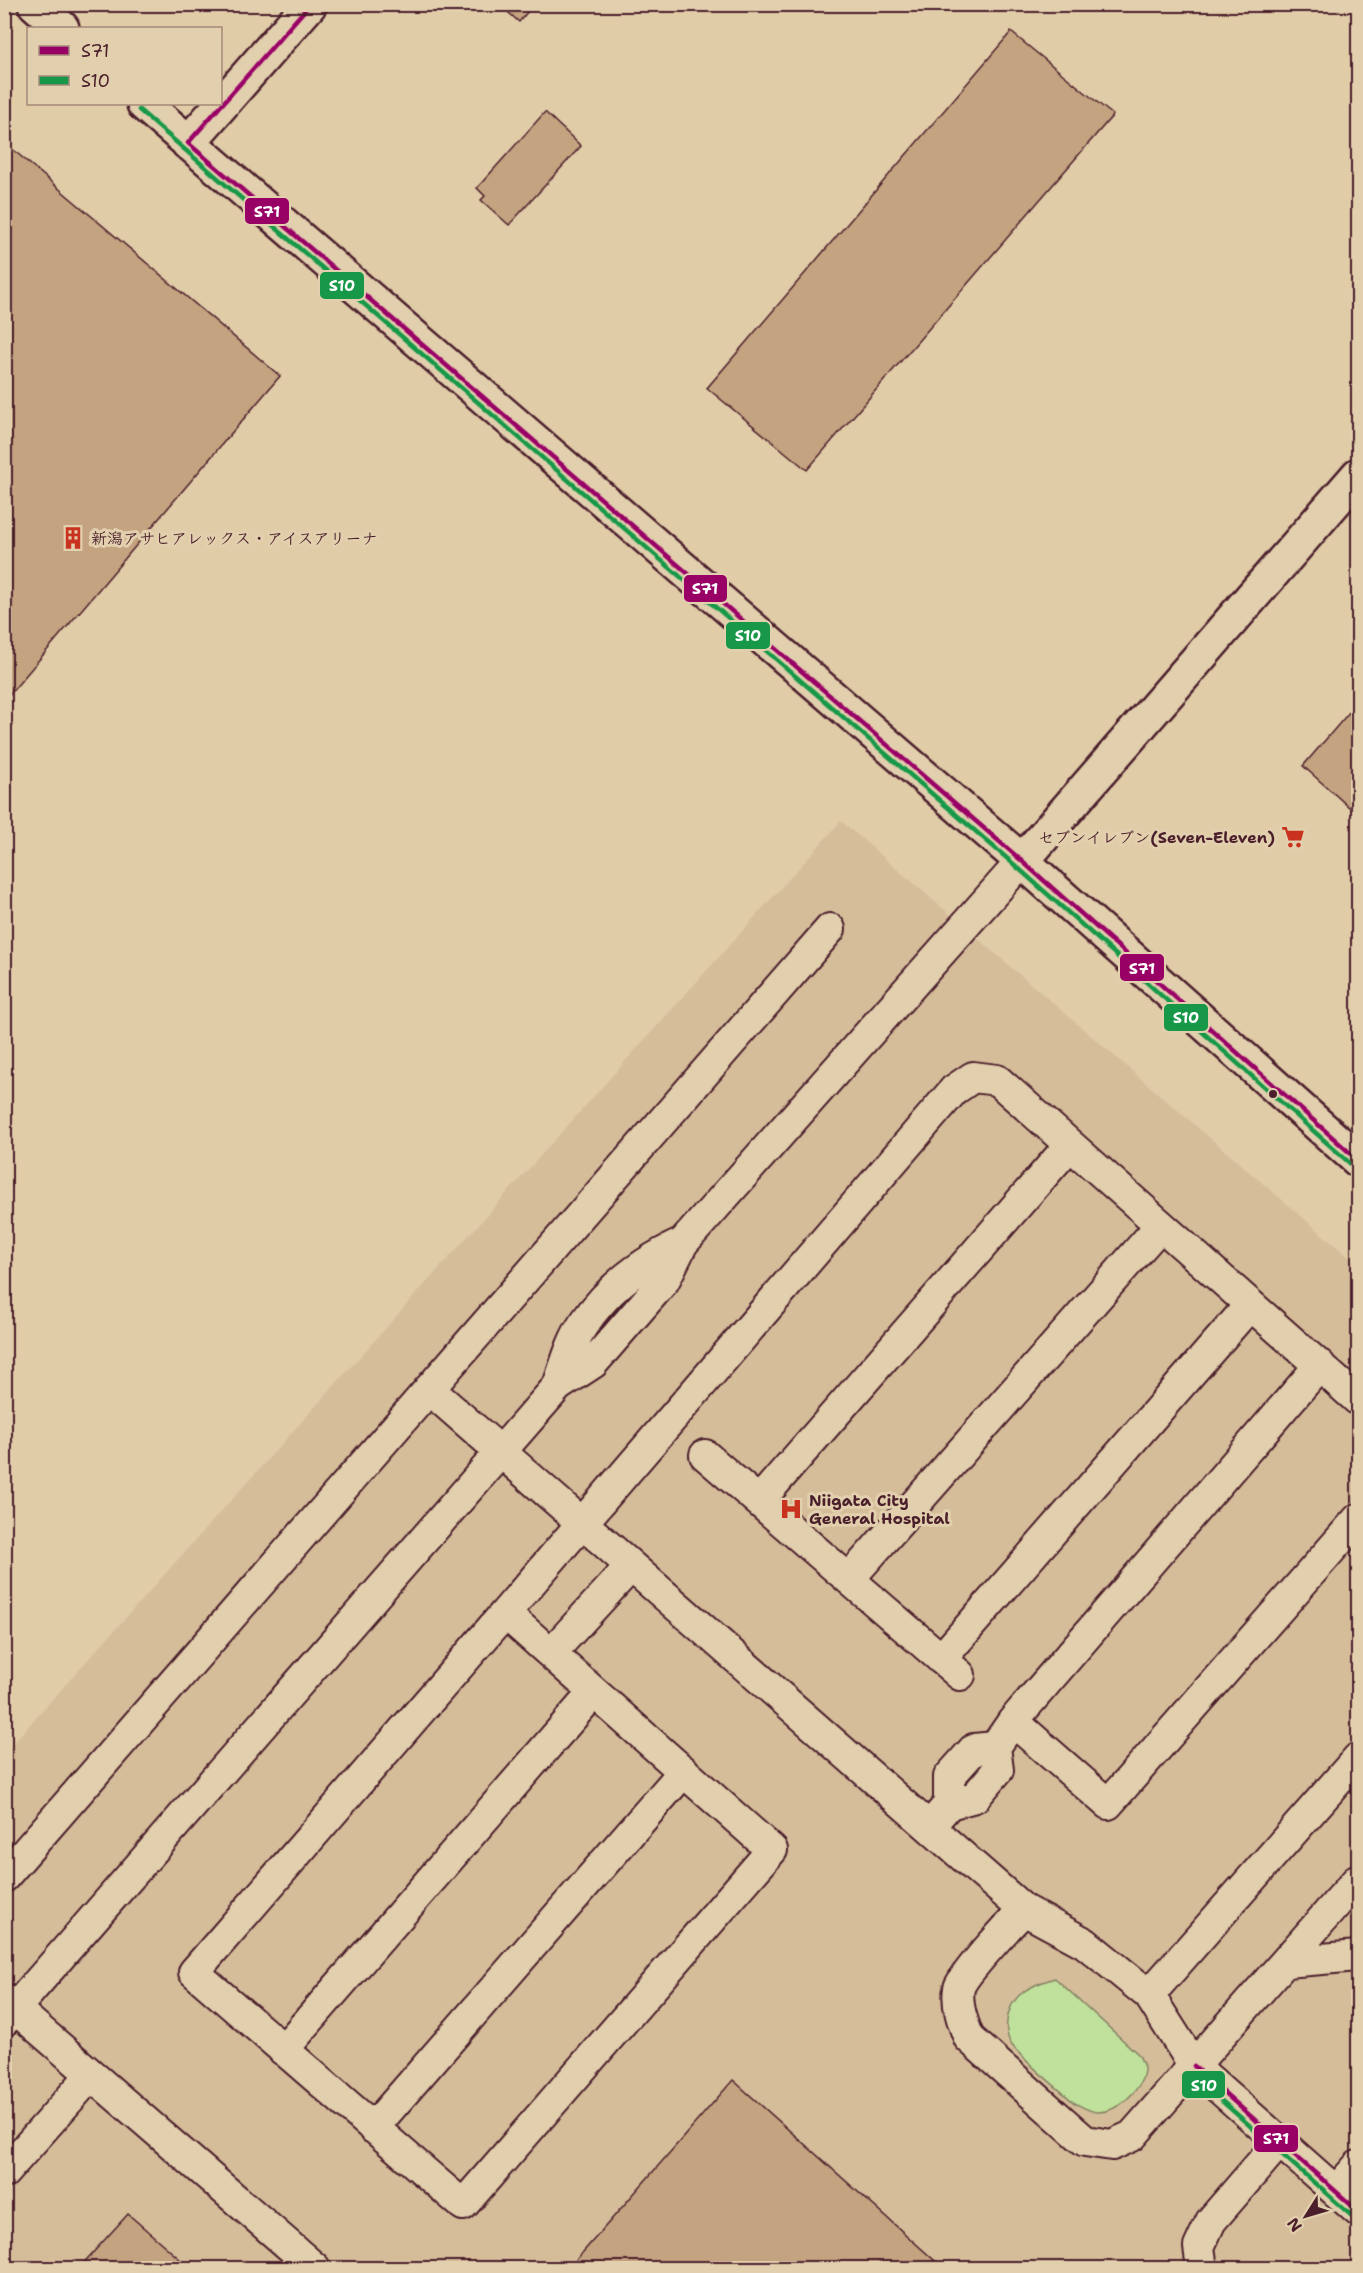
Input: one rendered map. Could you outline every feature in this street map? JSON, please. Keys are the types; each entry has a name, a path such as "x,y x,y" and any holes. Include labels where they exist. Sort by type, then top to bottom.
{"street":[{"path":"35,4 61,27"},
{"path":"222,104 310,4"},
{"path":"145,105 1022,861 1359,1160"},
{"path":"188,143 221,105"},
{"path":"1022,861 1359,475"}],"lane":[{"path":"315,2268 91,2075 8,2010 558,1386 593,1363 664,1281 684,1243 1022,861"},
{"path":"4,1877 830,929"},
{"path":"505,1613 772,1850 463,2205 194,1971 505,1613 648,1449 954,1090 973,1077 997,1080 1359,1400"},
{"path":"759,1501 1069,1146"},
{"path":"849,1580 1160,1226"},
{"path":"705,1455 951,1667 1250,1305"},
{"path":"929,1827 949,1804 949,1777 974,1749 995,1748 1013,1720 1320,1365"},
{"path":"429,1389 1024,1910 1085,1943 1149,1995 1194,2066 1359,2211"},
{"path":"1013,1720 1108,1804 1359,1519"},
{"path":"550,1653 631,1566"},
{"path":"283,2050 594,1692"},
{"path":"1149,1995 1359,1758"},
{"path":"374,2128 684,1772"},
{"path":"1024,1910 989,1947 959,1987 960,2014 969,2038 1085,2141 1112,2145 1132,2136 1359,1879"},
{"path":"1286,1962 1359,1956"},
{"path":"4,2173 91,2075"},
{"path":"1202,2268 1199,2247 1211,2221 1280,2141"},
{"path":"1336,2191 1359,2166"}],"shaded area":[{"name":"Niigata City General Hospital","path":"841,821 1358,1265 1358,2268 5,2268 5,1752"}],"green space":[{"path":"1055,1978 1138,2054 1144,2067 1139,2085 1128,2099 1106,2111 1095,2112 1073,2102 1011,2044 1007,2024 1012,2004 1023,1992"}],"building":[{"path":"499,4 534,4 519,22"},
{"path":"1011,32 1113,115 807,470 707,388"},
{"path":"545,112 581,146 509,225 481,200 485,196 477,188"},
{"name":"新潟アサヒアレックス・アイスアリーナ","path":"4,142 280,376 4,701"},
{"path":"1358,704 1358,815 1303,766"},
{"path":"733,2080 943,2268 569,2268"},
{"path":"128,2214 190,2268 79,2268"}],"transit line":[{"name":"S71","path":"222,104 310,4"},
{"name":"S71","path":"221,105 188,143 1022,861 1358,1160"},
{"name":"S10","path":"139,110 1017,867 1353,1166"},
{"name":"S71","path":"1194,2066 1358,2211"},
{"name":"S10","path":"1189,2072 1353,2217"}],"place":[{"name":"新潟アサヒアレックス・アイスアリーナ","path":"73,538"},
{"name":"セブンイレブン(Seven-Eleven)","path":"1293,837"},
{"name":"Niigata City General Hospital","path":"791,1509"}]}
